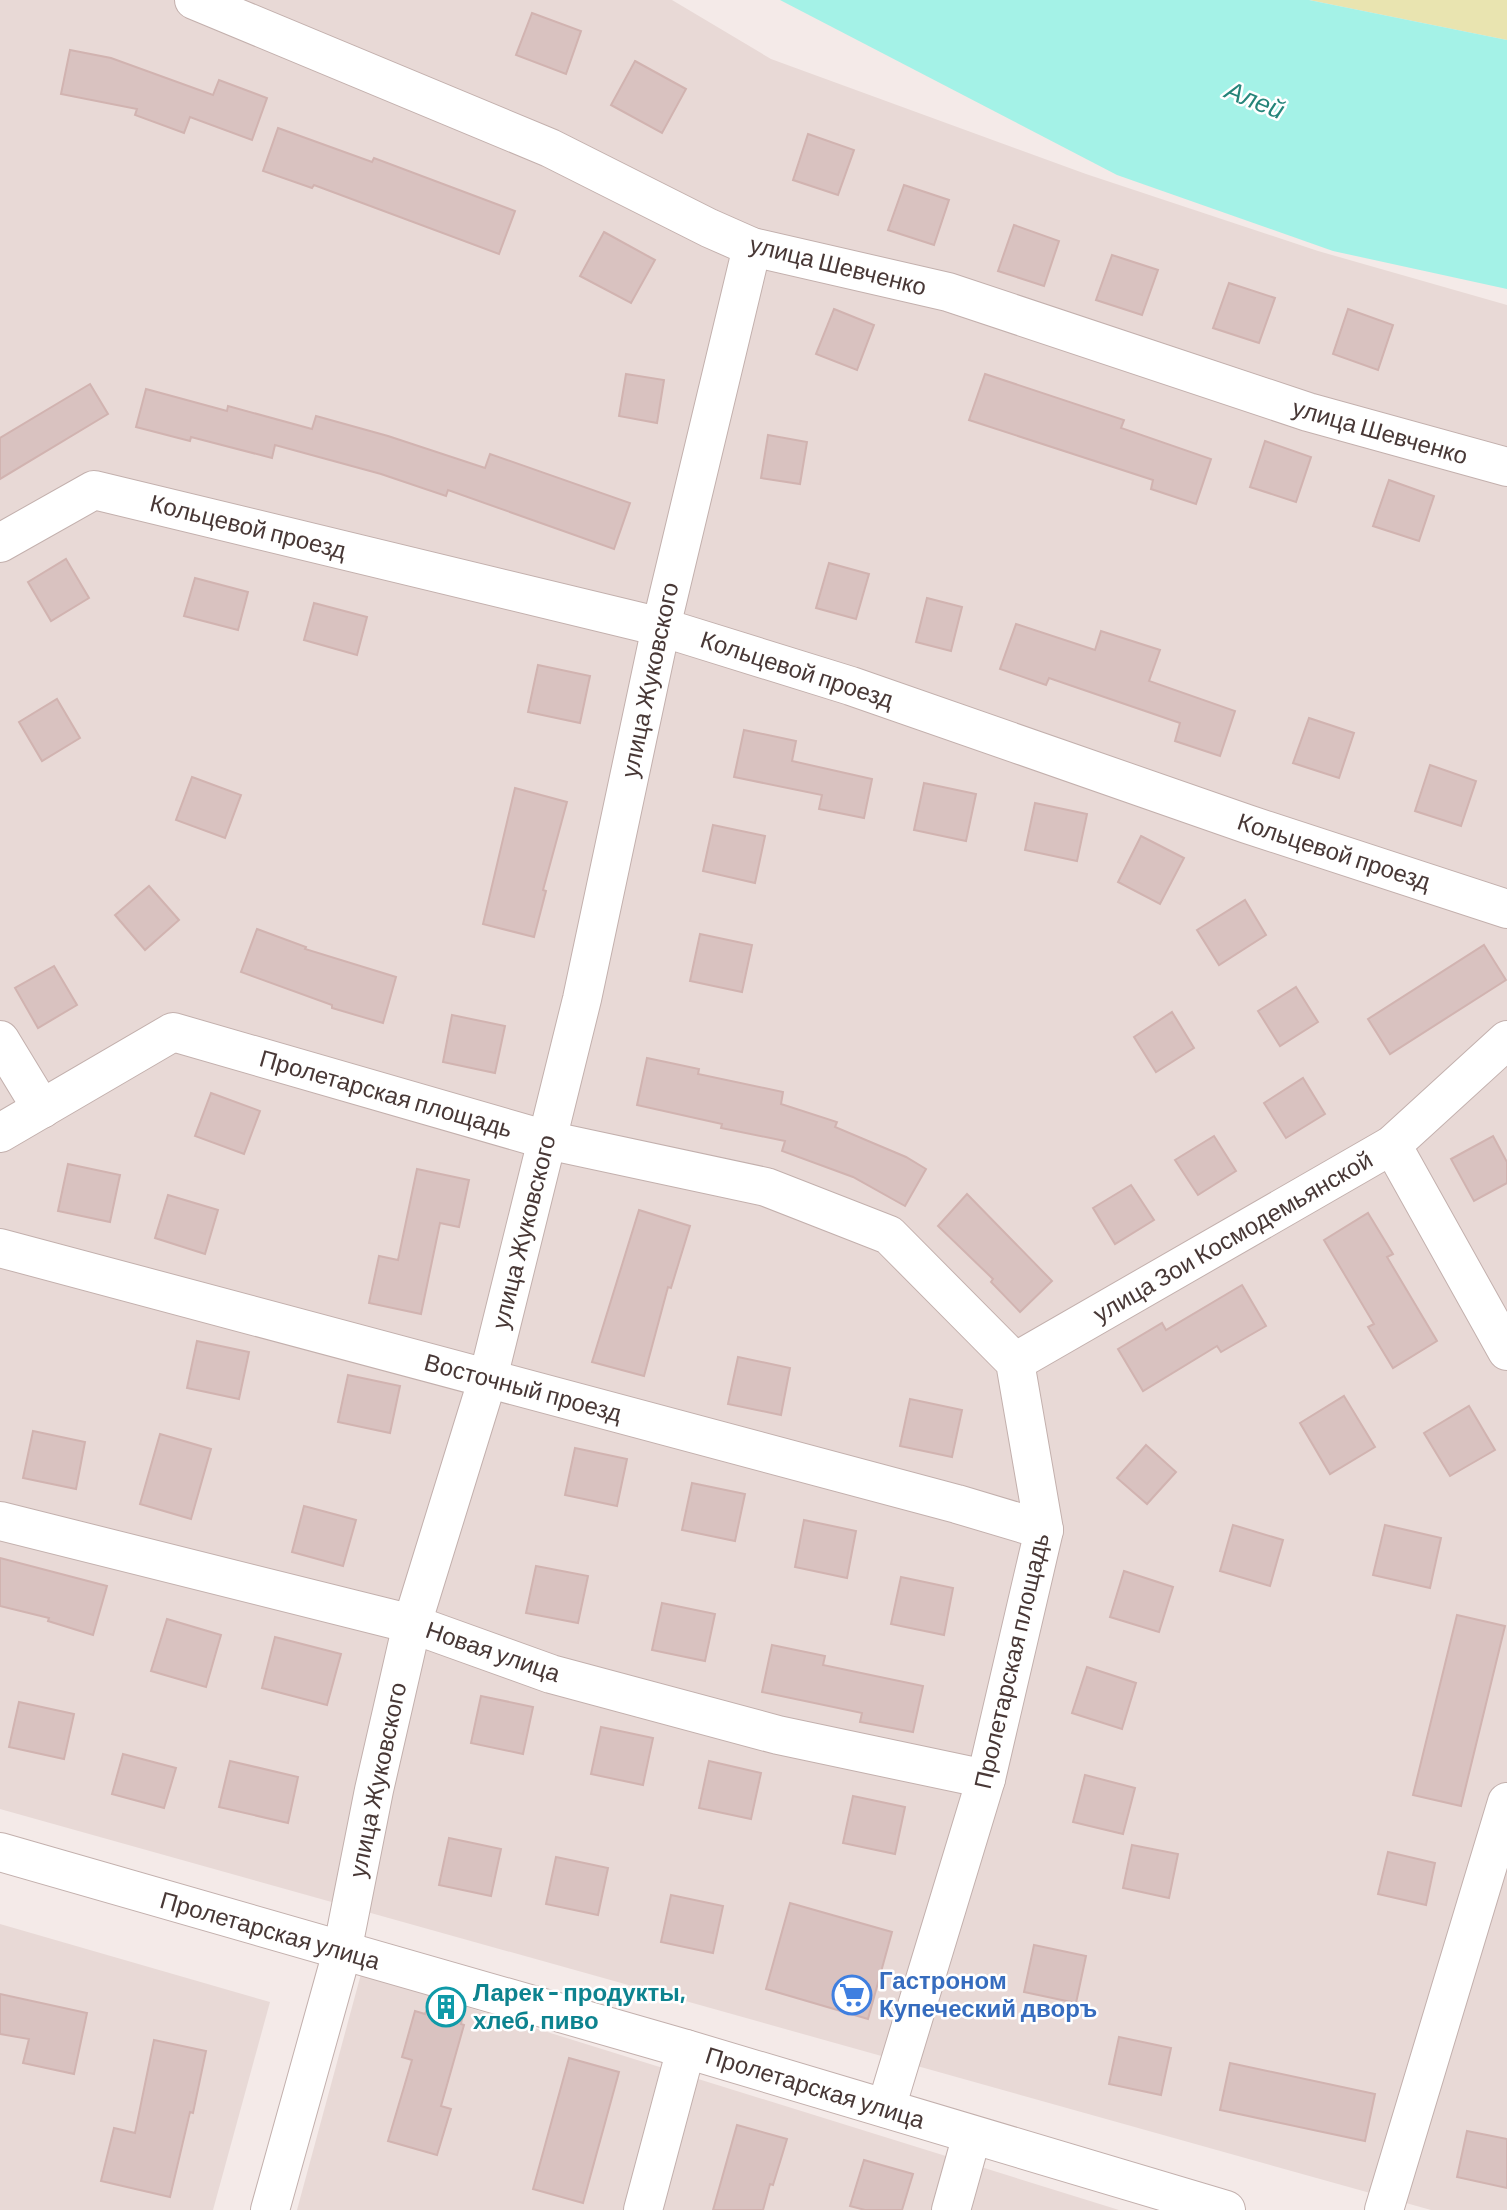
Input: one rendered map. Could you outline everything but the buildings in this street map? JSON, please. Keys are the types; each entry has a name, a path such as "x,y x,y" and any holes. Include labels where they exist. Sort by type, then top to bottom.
{"street":[{"name":"улица Шевченко","path":"194,0 550,148 752,247 948,292 1308,412 1507,467"},
{"name":"улица Жуковского","path":"270,2210 342,1952 373,1790 412,1624 488,1378 582,999 661,627 752,247"},
{"name":"Кольцевой проезд","path":"0,543 94,490 661,627 851,686 1247,824 1507,909"},
{"name":"Пролетарская площадь","path":"0,1133 173,1032 547,1140 766,1187 889,1235 1015,1362 1044,1530 986,1779 886,2108"},
{"path":"0,1040 42,1109"},
{"path":"1392,1145 1507,1040"},
{"name":"улица Зои Космодемьянской","path":"1015,1362 1392,1145 1507,1351"},
{"name":"Восточный проезд","path":"0,1248 1044,1530"},
{"name":"Новая улица","path":"0,1521 412,1624 551,1674 778,1735 986,1779"},
{"path":"1384,2210 1507,1802"},
{"name":"Пролетарская улица","path":"0,1852 686,2049 1226,2210"},
{"path":"642,2210 686,2049"},
{"path":"951,2210 972,2135"}],"shaded area":[{"path":"0,0 672,0 771,59 1086,174 1318,251 1507,305 1507,2210 1431,2210 0,1809"},
{"path":"1309,0 1507,0 1507,40"},
{"path":"0,1924 270,2002 213,2210 0,2210"},
{"path":"361,1974 1119,2210 297,2210"}],"water":[{"name":"Алей","path":"780,0 1309,0 1507,40 1507,289 1333,251 1117,175"}],"place":[{"name":"Гастроном Купеческий дворъ","path":"852,1995"},
{"name":"Ларек - продукты, хлеб, пиво","path":"446,2007"}]}
